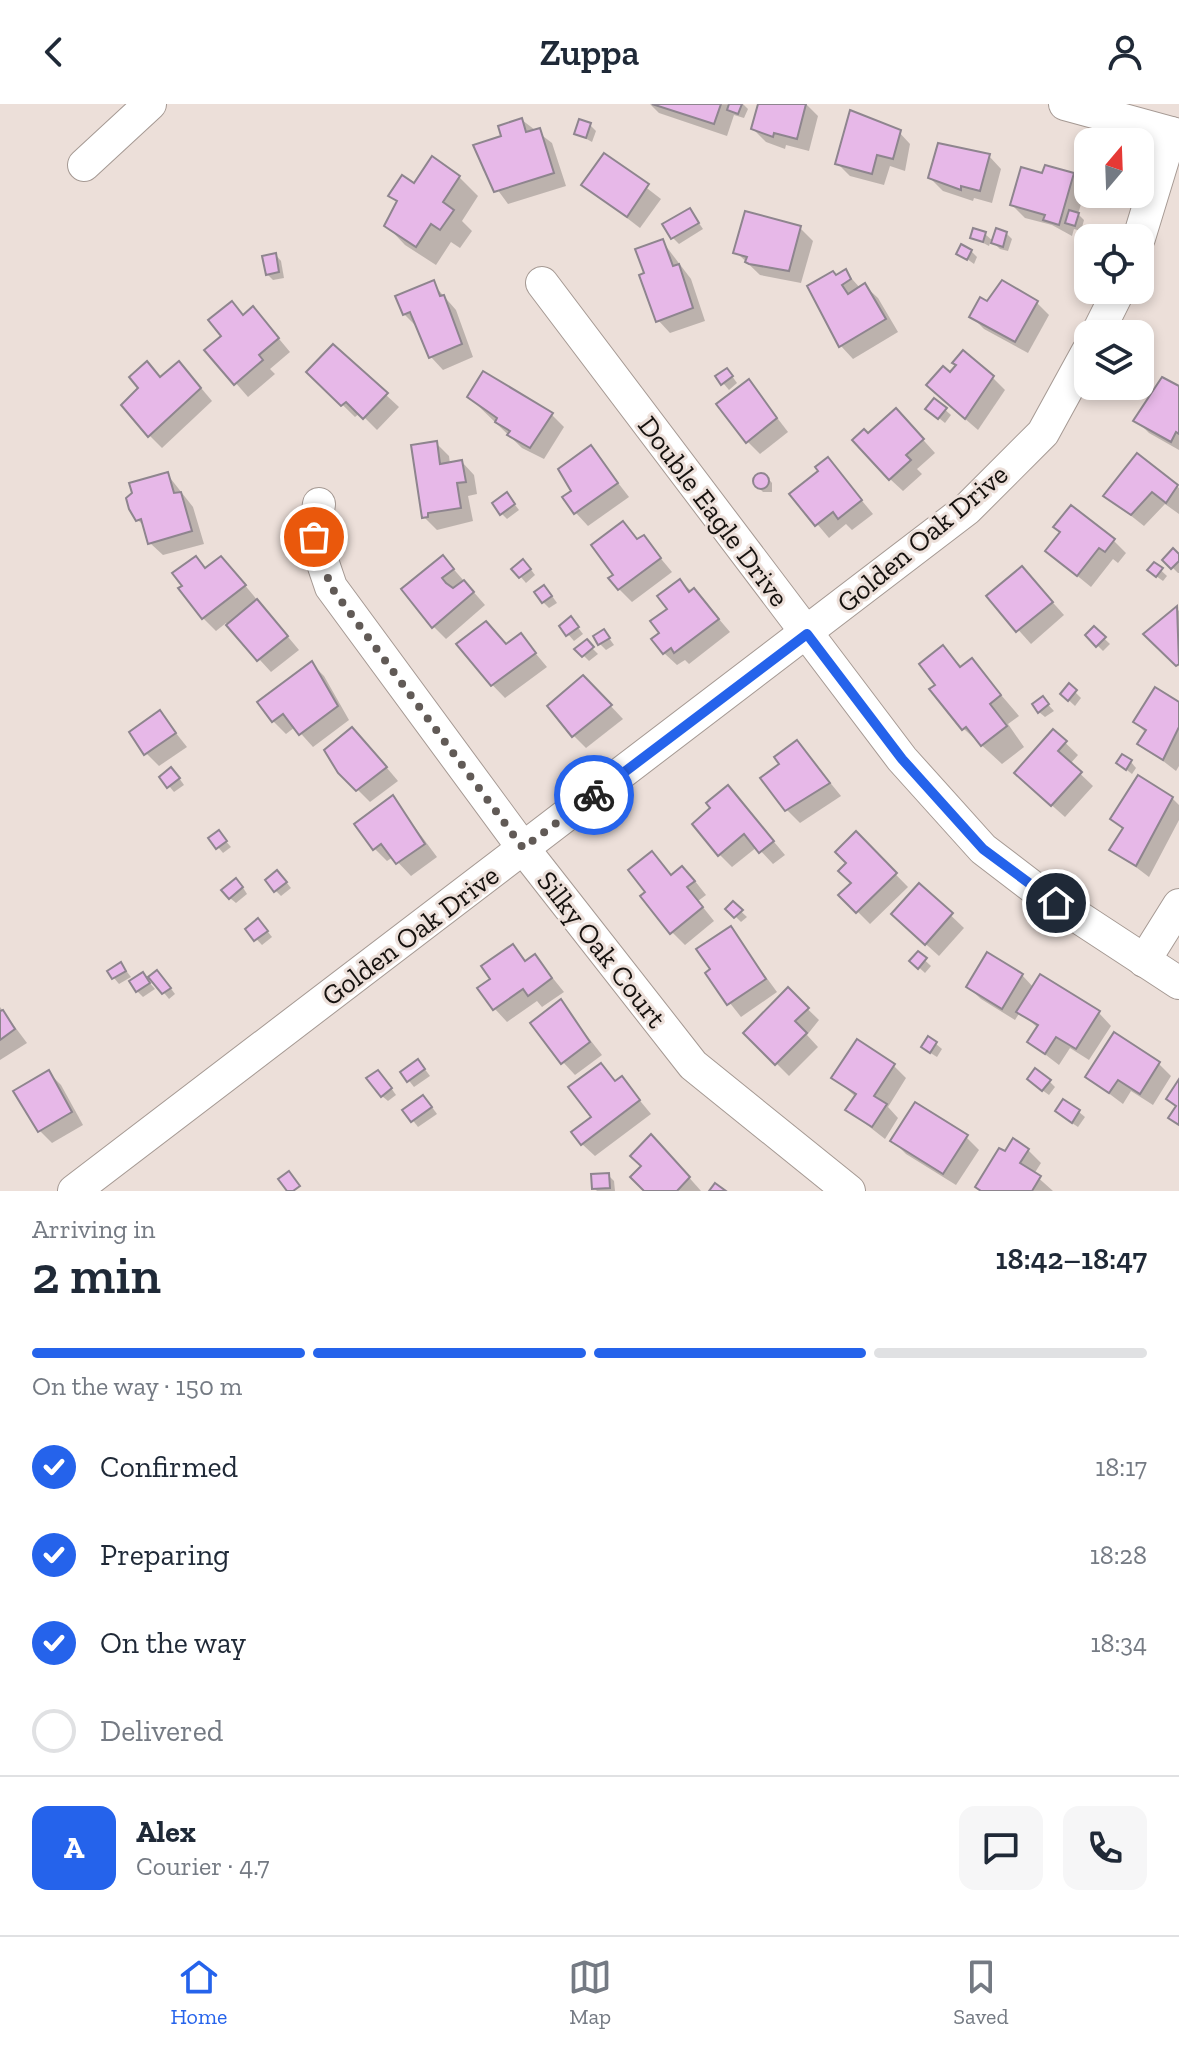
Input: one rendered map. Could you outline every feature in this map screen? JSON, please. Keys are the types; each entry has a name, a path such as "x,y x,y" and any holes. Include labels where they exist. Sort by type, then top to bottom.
{"street":[{"path":"84,165 150,104"},
{"path":"1065,104 1175,134 1144,224"},
{"name":"Double Eagle Drive","path":"542,283 902,759 983,849 1179,983"},
{"name":"Golden Oak Drive","path":"74,1191 967,509 1043,433 1074,377"},
{"name":"Silky Oak Court","path":"319,504 314,537 331,587 523,848 693,1065 849,1191"},
{"path":"1144,961 1179,905"}],"building":[{"path":"652,104 721,104 714,124"},
{"path":"729,104 742,104 738,114 727,110"},
{"path":"758,104 806,104 797,139 774,133 773,137 751,129"},
{"path":"850,110 901,130 893,159 877,155 872,174 835,164"},
{"path":"522,118 526,132 540,128 554,173 494,192 473,145 501,136 498,126"},
{"path":"579,119 591,123 586,138 574,134"},
{"path":"938,143 990,154 980,191 961,186 961,190 928,178"},
{"path":"604,153 649,184 627,217 581,185"},
{"path":"432,156 460,176 443,202 454,210 440,230 431,224 416,247 384,226 397,201 388,196 402,175 414,183"},
{"path":"1045,165 1074,173 1059,225 1043,220 1045,215 1010,205 1021,167 1042,173"},
{"path":"690,208 699,223 671,239 662,224"},
{"path":"1069,210 1079,213 1074,226 1065,223"},
{"path":"745,211 801,226 789,271 749,264 745,262 747,257 733,253"},
{"path":"973,228 986,232 983,242 970,238"},
{"path":"996,228 1007,232 1003,247 991,243"},
{"path":"663,239 673,266 679,264 693,308 656,322 639,275 644,273 635,249"},
{"path":"961,244 972,250 967,260 956,254"},
{"path":"276,253 279,272 266,275 262,256"},
{"path":"846,269 851,279 842,285 848,294 865,283 886,319 839,347 807,286 833,271 836,275"},
{"path":"434,280 440,296 444,295 462,344 429,358 410,312 403,315 395,296"},
{"path":"1002,280 1038,301 1015,342 969,317 980,297 987,301"},
{"path":"232,301 243,315 253,306 279,338 259,355 263,360 234,385 204,350 221,336 208,320"},
{"path":"333,344 388,393 363,419 346,402 341,406 306,372"},
{"path":"963,350 994,376 965,419 926,385 943,366 950,372 956,365 952,363"},
{"path":"147,361 160,377 179,361 201,388 148,437 121,405 138,388 129,377"},
{"path":"727,368 733,376 721,385 715,376"},
{"path":"483,371 553,413 530,448 507,435 510,431 495,422 497,418 467,397"},
{"path":"1162,377 1179,386 1179,434 1176,432 1171,442 1133,421 1147,400 1154,400 1154,389"},
{"path":"749,379 777,418 746,443 716,404"},
{"path":"934,398 947,408 938,419 925,409"},
{"path":"896,408 924,439 906,455 911,460 889,480 852,440 864,429 868,433"},
{"path":"437,441 440,464 462,460 466,482 457,483 461,508 428,513 428,517 422,518 411,445"},
{"path":"591,445 618,483 574,514 562,497 571,491 558,469"},
{"path":"1137,453 1178,485 1166,503 1152,492 1131,515 1103,496"},
{"path":"828,457 862,500 838,519 833,512 815,526 789,494 818,471 815,467"},
{"path":"168,472 174,493 181,492 192,531 148,544 141,519 136,521 129,509 126,498 132,493 129,483"},
{"path":"761,473 767,475 767,487 761,489 755,487 753,481 755,475"},
{"path":"507,492 515,504 500,515 492,503"},
{"path":"1071,505 1115,539 1105,552 1099,548 1077,576 1045,551 1060,532 1053,527"},
{"path":"623,521 637,539 644,535 661,558 618,590 608,578 613,575 591,545"},
{"path":"1173,548 1179,554 1179,561 1171,569 1162,560"},
{"path":"443,555 454,569 442,578 446,583 453,588 464,580 474,592 432,628 401,589"},
{"path":"196,556 205,568 221,556 246,585 202,619 178,588 182,586 172,573"},
{"path":"523,559 531,569 519,578 511,569"},
{"path":"1154,562 1163,568 1156,577 1147,570"},
{"path":"1022,566 1053,602 1016,632 986,596"},
{"path":"680,579 689,592 694,588 719,619 674,653 671,648 663,654 651,639 659,633 650,621 667,609 657,596"},
{"path":"544,585 552,596 542,603 534,592"},
{"path":"257,599 288,636 257,661 226,625"},
{"path":"1177,606 1179,664 1176,666 1143,634"},
{"path":"571,616 579,627 566,636 559,626"},
{"path":"486,621 506,644 521,633 536,653 491,686 456,644"},
{"path":"1094,626 1106,637 1096,647 1085,635"},
{"path":"604,629 610,638 598,645 593,636"},
{"path":"587,639 594,647 582,657 574,649"},
{"path":"943,645 960,667 972,658 1001,695 990,704 1007,726 981,746 966,727 962,730 929,689 935,685 919,664"},
{"path":"312,661 338,706 299,735 283,714 272,722 257,702"},
{"path":"583,675 612,705 572,737 547,706"},
{"path":"1069,683 1077,690 1068,701 1060,694"},
{"path":"1155,687 1179,702 1179,727 1163,760 1137,744 1146,730 1133,722"},
{"path":"1043,696 1049,704 1038,713 1032,704"},
{"path":"160,710 176,733 144,755 129,732"},
{"path":"352,727 387,767 356,791 338,773 324,750"},
{"path":"1053,729 1067,741 1058,751 1082,772 1051,806 1014,773"},
{"path":"797,740 830,783 785,811 760,778 779,764 774,757"},
{"path":"1122,754 1132,760 1126,770 1116,763"},
{"path":"171,767 180,778 167,788 159,777"},
{"path":"1138,775 1173,797 1136,866 1109,850 1123,828 1110,819"},
{"path":"728,785 774,841 759,853 744,834 718,856 692,824 710,808 706,803"},
{"path":"393,795 425,844 396,864 381,844 373,850 354,824"},
{"path":"219,830 227,841 216,849 208,838"},
{"path":"856,831 897,873 856,913 838,895 851,883 838,871 846,863 835,852"},
{"path":"652,851 671,875 682,866 695,881 687,887 703,907 670,934 640,896 645,892 628,870"},
{"path":"277,870 287,882 274,892 265,880"},
{"path":"236,878 243,887 229,899 221,890"},
{"path":"919,883 953,913 925,945 891,914"},
{"path":"733,901 743,910 734,918 725,909"},
{"path":"258,918 268,931 254,941 245,929"},
{"path":"731,926 766,979 727,1005 705,973 710,969 696,949"},
{"path":"513,944 525,961 535,954 552,978 528,996 523,989 493,1010 477,988 490,979 481,966"},
{"path":"918,951 927,958 918,969 909,961"},
{"path":"987,952 1023,974 1002,1009 966,987"},
{"path":"121,962 126,971 112,979 107,971"},
{"path":"157,970 171,988 162,994 148,977"},
{"path":"143,972 150,983 136,992 129,981"},
{"path":"1040,974 1100,1011 1076,1049 1056,1037 1045,1054 1027,1042 1038,1025 1016,1012"},
{"path":"788,987 809,1008 795,1021 807,1033 775,1065 743,1033"},
{"path":"561,999 590,1042 561,1064 530,1023"},
{"path":"3,1010 15,1029 0,1040 0,1011"},
{"path":"1114,1032 1160,1062 1140,1094 1118,1080 1109,1093 1085,1077"},
{"path":"928,1036 937,1042 930,1053 921,1047"},
{"path":"857,1039 895,1064 874,1096 887,1104 872,1127 845,1110 856,1094 831,1078"},
{"path":"418,1059 425,1069 407,1082 400,1072"},
{"path":"601,1063 615,1081 622,1076 640,1100 581,1145 571,1132 591,1117 568,1087"},
{"path":"1035,1068 1051,1080 1042,1091 1027,1079"},
{"path":"49,1070 72,1112 38,1132 13,1091"},
{"path":"378,1070 392,1088 381,1097 366,1078"},
{"path":"1179,1079 1179,1125 1168,1118 1176,1106 1166,1099"},
{"path":"423,1095 432,1107 411,1122 402,1110"},
{"path":"1063,1099 1080,1110 1072,1123 1055,1111"},
{"path":"915,1102 968,1135 943,1174 890,1141"},
{"path":"651,1134 690,1177 677,1191 644,1191 630,1177 641,1166 630,1156"},
{"path":"1013,1138 1029,1149 1020,1163 1041,1176 1032,1191 981,1191 975,1187 999,1148 1005,1151"},
{"path":"289,1171 300,1186 293,1191 287,1191 278,1179"},
{"path":"609,1173 610,1188 592,1189 591,1174"},
{"path":"715,1183 726,1191 709,1191"}],"way so far":[{"path":"314,537 331,587 523,848 594,795"}],"route":[{"path":"594,795 807,634 902,759 983,849 1056,903"}]}
